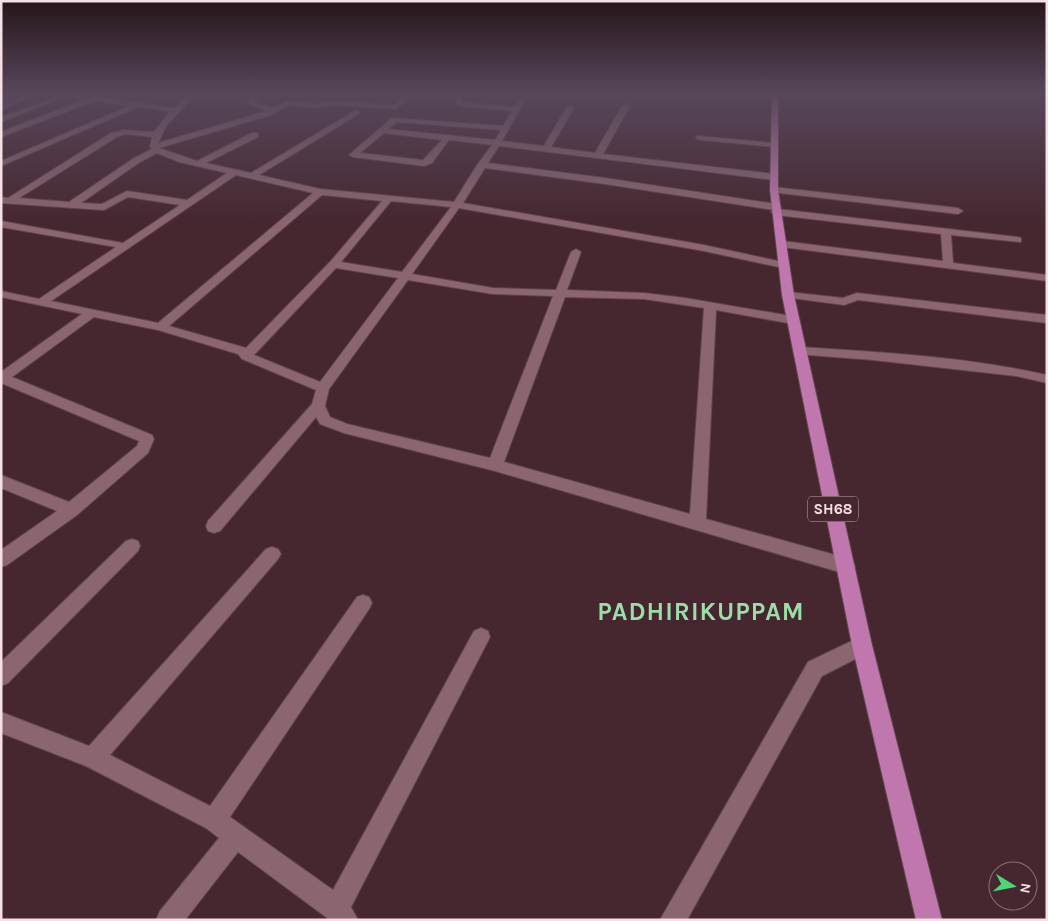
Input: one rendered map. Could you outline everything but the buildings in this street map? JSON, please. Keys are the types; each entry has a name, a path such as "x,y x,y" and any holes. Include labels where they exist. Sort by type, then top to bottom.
{"main road":[{"name":"SH68","path":"774,136 776,209 788,295 862,645 929,920"}],"street":[{"path":"1,164 65,136"},
{"path":"1,206 6,200 112,136"},
{"path":"156,136 156,148"},
{"path":"71,205 156,148 194,136"},
{"path":"200,163 253,136"},
{"path":"254,175 317,136"},
{"path":"376,136 354,155 424,163 429,161 447,138"},
{"path":"428,136 598,155 958,211"},
{"path":"214,526 318,406 323,388 457,205 481,165 502,136"},
{"path":"546,149 554,136"},
{"path":"598,155 609,136"},
{"path":"700,138 774,145"},
{"path":"156,148 182,160 254,175 320,192 457,205 704,248 783,265"},
{"path":"481,165 605,181 776,209 1017,240"},
{"path":"42,302 236,171"},
{"path":"160,327 320,192"},
{"path":"6,200 104,207 127,194 188,203"},
{"path":"246,356 334,264 389,198"},
{"path":"1,224 126,246"},
{"path":"946,232 948,265"},
{"path":"782,244 1047,278"},
{"path":"496,465 576,252"},
{"path":"334,264 493,291 644,296 685,301 793,320"},
{"path":"788,295 844,302 857,296 1047,320"},
{"path":"5,298 42,302 160,327 242,351 246,356 323,388"},
{"path":"698,523 710,306"},
{"path":"1,378 92,313"},
{"path":"800,350 1016,372 1047,379"},
{"path":"1,378 147,439 143,449 71,510 1,560"},
{"path":"318,406 325,420 344,428 496,465 846,566"},
{"path":"1,481 71,510"},
{"path":"1,676 132,546"},
{"path":"93,758 272,554"},
{"path":"214,820 363,603"},
{"path":"1,722 93,758 214,820 341,914 481,637"},
{"path":"673,920 815,669 862,645"},
{"path":"169,920 236,836"}],"district":[{"name":"PADHIRIKUPPAM","path":"701,611"}]}
